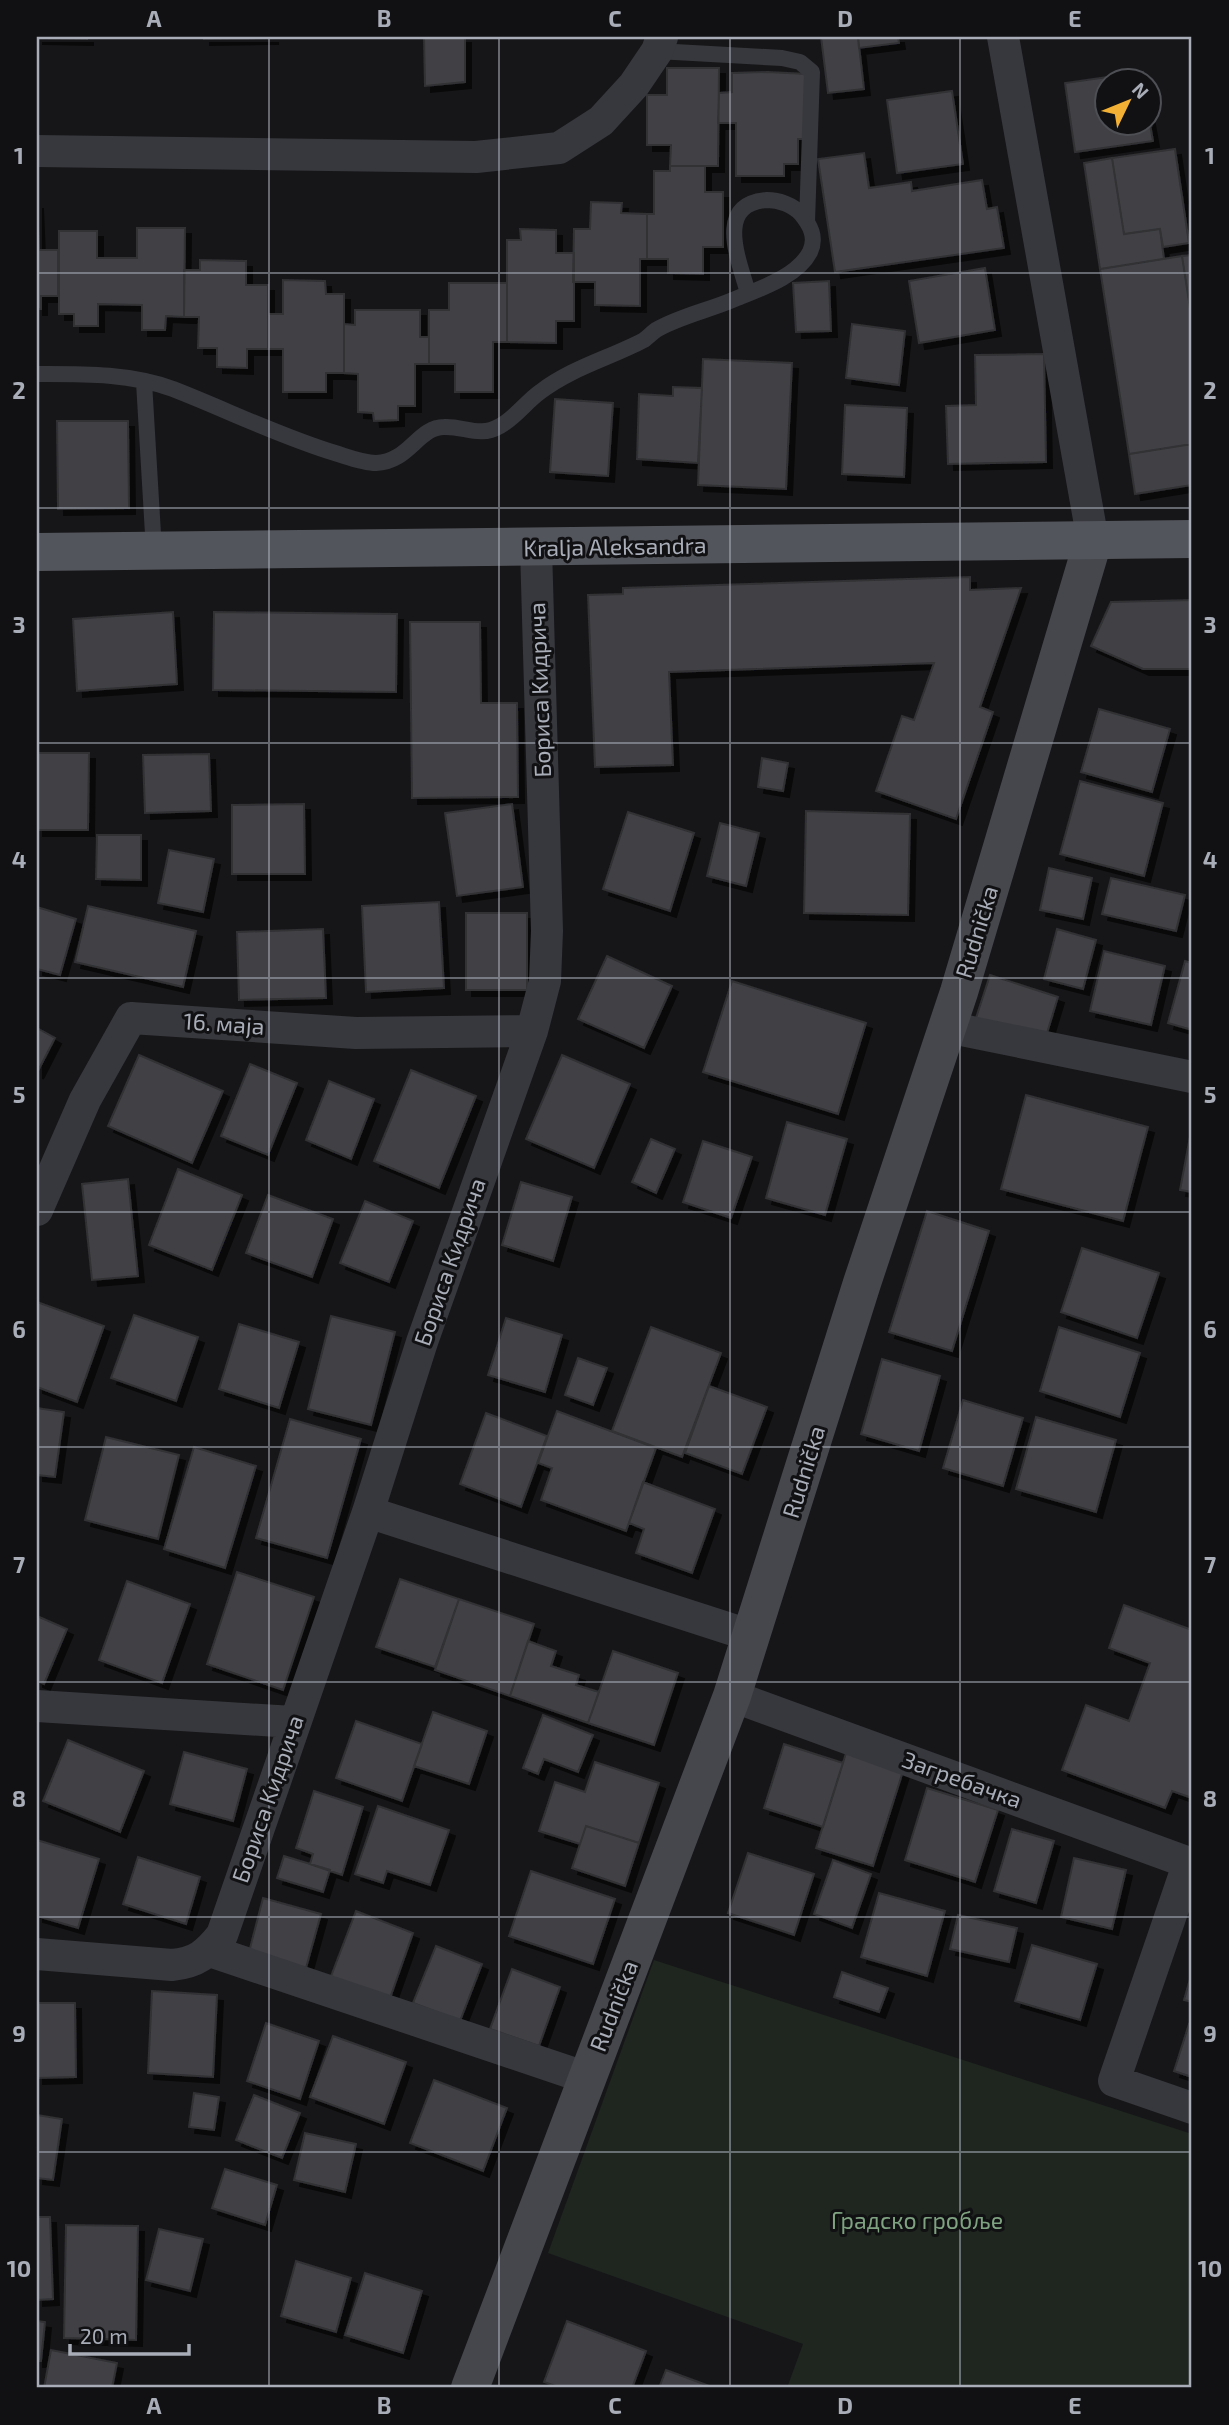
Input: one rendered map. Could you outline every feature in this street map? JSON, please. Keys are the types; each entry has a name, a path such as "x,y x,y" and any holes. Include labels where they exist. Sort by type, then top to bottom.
{"main road":[{"name":"Kralja Aleksandra","path":"37,552 1192,539"}],"street":[{"path":"1003,37 1093,541"},
{"path":"37,151 476,157 559,148 601,121 634,85 659,44"},
{"name":"Rudnička","path":"470,2388 732,1696 862,1283 947,1027 1093,541"},
{"name":"Бориса Kидрича","path":"210,1951 222,1935 293,1722 369,1512 422,1342 532,1031 545,981 547,930 536,548"},
{"name":"16. маја","path":"37,1210 85,1100 131,1018 356,1033 532,1031"},
{"path":"947,1027 1192,1077"},
{"path":"369,1512 752,1636"},
{"name":"Загребачка","path":"732,1696 1191,1863"},
{"path":"37,1706 293,1722"},
{"path":"1191,1863 1114,2081 1192,2108"},
{"path":"37,1954 172,1965 193,1964 210,1951 587,2078"}],"lane":[{"path":"659,44 782,58 800,62 812,72 807,222"},
{"path":"37,373 99,375 171,388 301,443 376,463 399,458 424,435 443,426 480,434 498,428 540,392 590,363 645,339 657,330 748,293 772,283 796,267 810,253 814,238 807,222 798,211 784,202 769,200 741,209 733,223 734,240 748,293"},
{"path":"144,382 154,551"}],"green space":[{"name":"Градско гробље","path":"654,1960 1192,2134 1192,2388 787,2388 803,2344 548,2253"}],"building":[{"path":"87,37 87,39 37,38"},
{"path":"272,37 272,38 204,39"},
{"path":"424,37 465,37 465,82 425,86"},
{"path":"821,37 858,37 864,89 828,93"},
{"path":"858,37 898,37 899,43 859,48"},
{"path":"667,68 719,68 718,166 670,166 671,145 647,145 647,95 667,95"},
{"path":"732,73 808,74 808,139 798,139 798,164 784,164 784,176 736,176 736,123 718,123 719,93 732,92"},
{"path":"1092,79 1092,136 1152,136 1153,141 1075,152 1065,83"},
{"path":"952,91 963,164 897,173 887,100"},
{"path":"1175,149 1189,243 1163,247 1160,229 1124,234 1112,158"},
{"path":"864,153 869,188 911,182 912,191 982,180 987,209 997,207 1004,248 835,272 818,159"},
{"path":"1112,158 1124,234 1160,229 1164,259 1100,269 1084,163"},
{"path":"670,166 705,166 705,192 723,192 723,247 703,247 703,274 668,273 668,259 647,259 647,214 654,214 654,171 670,171"},
{"path":"37,202 39,250 58,250 58,296 41,296 41,309 37,309"},
{"path":"591,202 622,203 621,213 647,214 647,259 640,259 640,306 595,305 595,282 573,282 574,229 590,229"},
{"path":"137,228 185,228 184,317 166,316 165,330 142,330 142,305 98,304 98,326 74,326 74,314 59,314 59,231 97,231 97,258 137,258"},
{"path":"520,229 556,230 556,253 574,253 574,321 556,321 556,343 507,342 507,240 521,240"},
{"path":"1192,255 1192,321 1182,256"},
{"path":"1182,256 1192,321 1192,444 1129,454 1100,269"},
{"path":"200,260 246,261 246,285 268,285 268,349 247,349 247,368 217,367 217,348 198,348 199,317 184,317 184,270 200,270"},
{"path":"985,268 995,330 919,343 909,281"},
{"path":"283,280 325,281 326,294 344,294 344,373 326,373 326,392 283,392 283,349 268,349 268,314 283,314"},
{"path":"829,281 831,331 796,332 793,283"},
{"path":"449,283 507,283 507,342 493,342 493,392 455,392 455,364 429,364 429,310 449,310"},
{"path":"355,310 420,310 420,337 429,337 429,364 415,364 415,406 398,406 398,420 374,421 373,413 358,412 358,374 344,373 344,324 355,325"},
{"path":"852,324 905,331 899,385 846,378"},
{"path":"1044,354 1046,462 948,464 946,406 976,405 975,355"},
{"path":"703,359 792,363 786,489 698,485"},
{"path":"673,387 702,388 698,463 637,459 639,394 673,396"},
{"path":"555,399 613,403 608,476 550,472"},
{"path":"845,405 907,408 904,477 842,474"},
{"path":"57,421 128,421 129,508 58,509"},
{"path":"1192,444 1192,485 1135,494 1129,454"},
{"path":"970,577 970,590 1021,588 980,707 993,712 956,819 876,791 902,716 914,720 934,663 669,672 673,765 595,767 588,595 623,594 623,588"},
{"path":"1192,600 1192,669 1143,669 1091,646 1111,602"},
{"path":"173,612 177,684 77,691 73,619"},
{"path":"214,612 397,614 396,692 213,690"},
{"path":"410,622 480,622 481,703 517,703 518,797 412,798"},
{"path":"1099,709 1170,729 1152,792 1081,772"},
{"path":"37,753 89,753 88,830 37,830"},
{"path":"209,754 211,811 145,813 143,755"},
{"path":"762,758 788,763 783,791 758,787"},
{"path":"1080,781 1163,803 1144,876 1060,854"},
{"path":"304,804 305,874 232,874 232,805"},
{"path":"512,804 523,887 457,896 445,813"},
{"path":"806,811 910,814 908,915 804,913"},
{"path":"628,812 694,833 670,911 603,889"},
{"path":"720,823 759,833 746,886 707,876"},
{"path":"97,835 141,835 141,880 96,879"},
{"path":"169,850 214,859 203,912 158,903"},
{"path":"1049,868 1092,878 1083,919 1040,910"},
{"path":"1111,878 1185,895 1176,931 1102,914"},
{"path":"439,902 444,988 366,992 362,906"},
{"path":"88,906 196,931 183,987 75,962"},
{"path":"37,907 76,919 60,975 37,969"},
{"path":"466,913 527,913 527,990 466,990"},
{"path":"323,929 326,998 239,1000 237,932"},
{"path":"1057,929 1096,940 1083,989 1044,979"},
{"path":"1104,951 1165,966 1151,1025 1090,1011"},
{"path":"607,956 672,986 644,1048 578,1019"},
{"path":"1185,961 1192,963 1192,1030 1168,1023"},
{"path":"990,975 1058,997 1044,1043 975,1021"},
{"path":"732,981 866,1023 838,1114 703,1072"},
{"path":"37,1028 55,1038 37,1073"},
{"path":"139,1055 223,1091 192,1163 108,1126"},
{"path":"562,1055 630,1084 594,1168 526,1139"},
{"path":"250,1064 297,1083 268,1155 221,1136"},
{"path":"411,1070 476,1096 439,1188 374,1161"},
{"path":"329,1081 374,1099 351,1159 306,1140"},
{"path":"1026,1095 1148,1127 1123,1221 1001,1189"},
{"path":"787,1122 847,1139 825,1215 766,1198"},
{"path":"1192,1126 1192,1192 1180,1190"},
{"path":"651,1139 675,1149 656,1193 632,1182"},
{"path":"703,1141 752,1157 731,1218 683,1202"},
{"path":"178,1169 242,1195 212,1270 149,1245"},
{"path":"128,1179 138,1276 92,1280 82,1184"},
{"path":"521,1182 572,1197 553,1261 502,1245"},
{"path":"268,1195 333,1219 312,1277 246,1253"},
{"path":"365,1201 413,1221 389,1282 340,1263"},
{"path":"927,1211 989,1231 952,1351 889,1332"},
{"path":"1082,1248 1159,1273 1137,1338 1061,1312"},
{"path":"37,1302 104,1326 77,1402 37,1387"},
{"path":"134,1315 198,1337 176,1401 111,1378"},
{"path":"331,1316 395,1332 371,1425 308,1409"},
{"path":"506,1318 562,1335 545,1392 488,1375"},
{"path":"239,1324 299,1342 279,1408 219,1389"},
{"path":"651,1327 721,1353 682,1457 612,1431"},
{"path":"1059,1327 1140,1353 1120,1417 1040,1391"},
{"path":"578,1358 607,1368 593,1405 565,1395"},
{"path":"882,1359 940,1376 919,1451 861,1434"},
{"path":"709,1386 767,1407 742,1474 685,1453"},
{"path":"963,1400 1023,1418 1003,1486 943,1468"},
{"path":"37,1408 64,1412 55,1477 37,1475"},
{"path":"557,1411 656,1448 626,1531 541,1500 552,1468 538,1463"},
{"path":"486,1413 547,1436 521,1507 460,1484"},
{"path":"1036,1417 1116,1440 1096,1512 1016,1489"},
{"path":"290,1419 361,1439 327,1558 256,1538"},
{"path":"106,1437 179,1455 158,1539 85,1520"},
{"path":"194,1447 256,1466 225,1568 164,1549"},
{"path":"643,1482 715,1509 692,1573 636,1553 644,1529 629,1523"},
{"path":"237,1572 314,1597 283,1690 207,1664"},
{"path":"400,1579 459,1599 435,1667 376,1647"},
{"path":"127,1581 190,1604 162,1683 99,1660"},
{"path":"459,1599 534,1624 510,1696 435,1670"},
{"path":"1124,1605 1192,1630 1192,1798 1172,1791 1165,1808 1062,1770 1086,1705 1129,1721 1150,1663 1109,1648"},
{"path":"37,1616 67,1629 44,1684 37,1681"},
{"path":"528,1641 556,1651 551,1666 579,1675 576,1685 599,1692 588,1723 510,1696"},
{"path":"613,1651 678,1673 654,1745 588,1723"},
{"path":"433,1712 487,1731 469,1784 414,1766"},
{"path":"543,1715 593,1735 578,1772 544,1759 538,1774 523,1768"},
{"path":"356,1721 422,1744 402,1801 336,1778"},
{"path":"68,1740 144,1771 120,1832 43,1801"},
{"path":"784,1744 843,1763 823,1827 764,1808"},
{"path":"847,1750 904,1768 873,1866 816,1848"},
{"path":"184,1752 247,1769 233,1821 170,1804"},
{"path":"595,1762 659,1783 639,1843 586,1826 580,1844 539,1831 555,1782 585,1792"},
{"path":"927,1788 998,1810 975,1882 905,1860"},
{"path":"314,1791 363,1807 342,1875 310,1864 313,1854 296,1848"},
{"path":"378,1806 449,1830 430,1885 387,1871 383,1883 355,1874"},
{"path":"586,1826 639,1843 625,1886 572,1868"},
{"path":"1012,1829 1054,1841 1036,1903 994,1891"},
{"path":"37,1840 99,1859 78,1928 37,1916"},
{"path":"748,1853 814,1874 794,1935 728,1913"},
{"path":"284,1856 330,1870 323,1892 277,1878"},
{"path":"138,1857 200,1877 186,1924 123,1904"},
{"path":"1074,1858 1126,1870 1112,1929 1061,1917"},
{"path":"833,1860 871,1874 852,1928 814,1914"},
{"path":"531,1871 615,1899 593,1964 509,1936"},
{"path":"879,1893 945,1911 927,1976 861,1957"},
{"path":"263,1898 321,1914 306,1968 249,1952"},
{"path":"356,1911 413,1933 389,2001 330,1979"},
{"path":"958,1915 1017,1928 1009,1962 950,1949"},
{"path":"1032,1945 1097,1964 1080,2020 1015,2001"},
{"path":"436,1946 482,1964 460,2021 413,2003"},
{"path":"512,1969 560,1987 539,2046 490,2029"},
{"path":"842,1972 888,1988 879,2012 834,1997"},
{"path":"1192,1972 1192,2002 1184,2000"},
{"path":"152,1991 217,1995 213,2077 148,2073"},
{"path":"37,2003 75,2003 76,2077 37,2078"},
{"path":"266,2023 319,2041 300,2099 247,2081"},
{"path":"1189,2024 1192,2026 1192,2077 1174,2071"},
{"path":"333,2036 406,2062 384,2124 310,2097"},
{"path":"434,2080 507,2108 483,2171 410,2143"},
{"path":"194,2093 219,2097 214,2130 189,2127"},
{"path":"254,2095 300,2113 282,2158 236,2140"},
{"path":"37,2115 62,2119 53,2180 37,2178"},
{"path":"305,2133 356,2144 345,2192 294,2180"},
{"path":"225,2169 277,2185 265,2225 212,2208"},
{"path":"37,2217 50,2217 53,2299 37,2300"},
{"path":"66,2225 138,2226 136,2340 64,2338"},
{"path":"159,2229 203,2239 190,2291 146,2280"},
{"path":"296,2261 351,2278 336,2332 281,2316"},
{"path":"365,2273 422,2291 403,2353 345,2335"},
{"path":"37,2321 45,2322 41,2361 37,2361"},
{"path":"567,2321 646,2351 632,2388 561,2388 544,2382"},
{"path":"51,2350 117,2363 112,2388 44,2388"},
{"path":"666,2370 712,2387 659,2388"}]}
